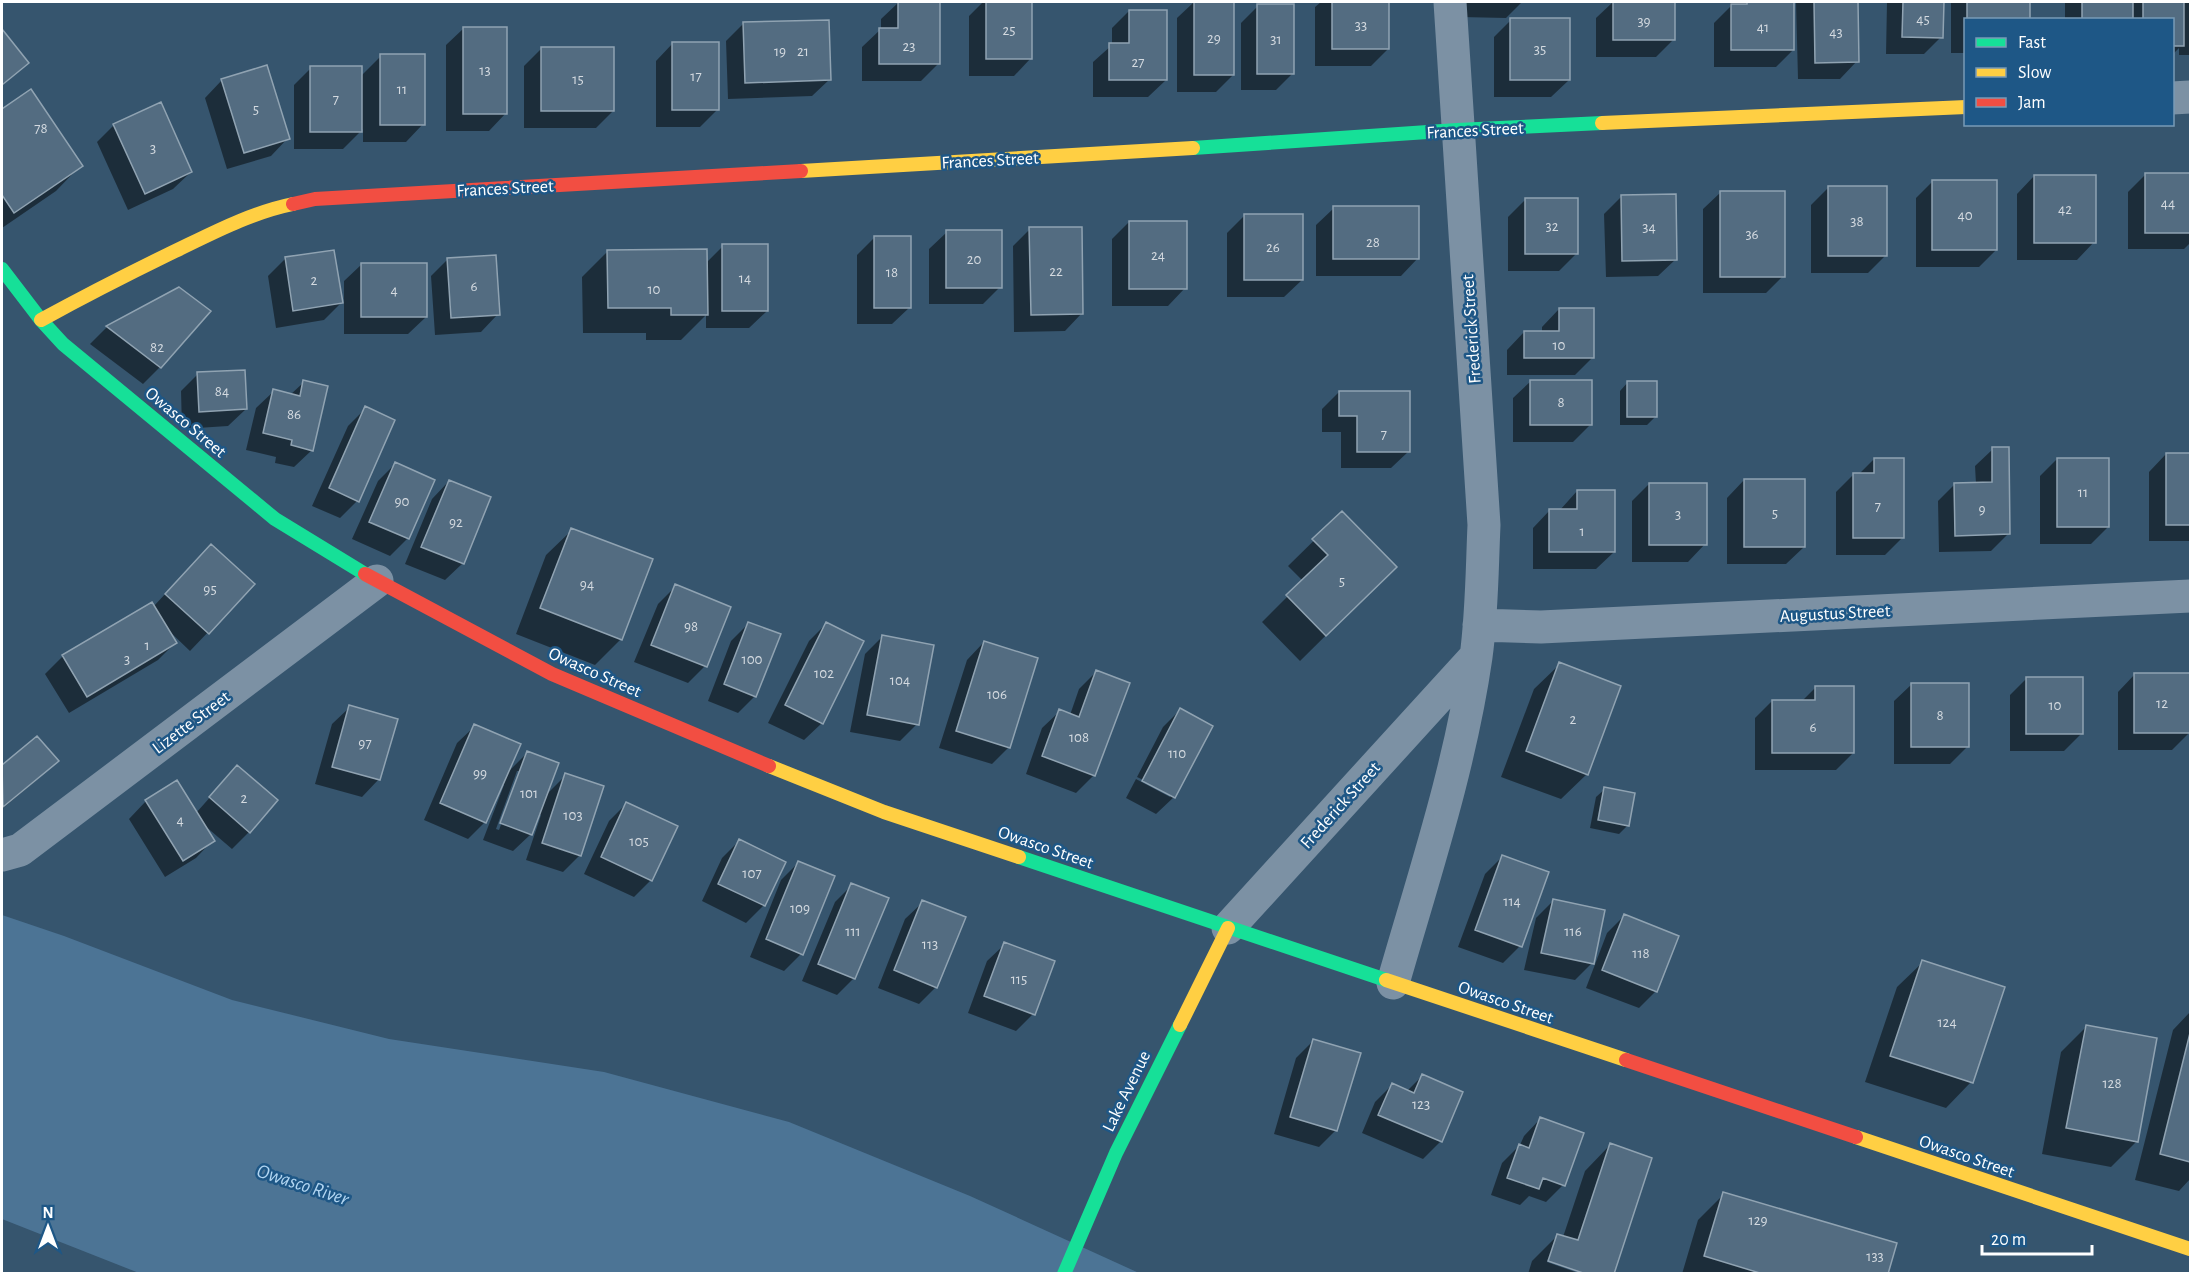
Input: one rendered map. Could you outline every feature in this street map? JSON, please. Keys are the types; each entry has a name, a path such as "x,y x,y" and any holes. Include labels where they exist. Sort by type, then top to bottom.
{"main road":[{"name":"Frances Street","path":"42,321 84,296 216,231 268,209 315,199 1457,130 1964,107"},
{"name":"Owasco Street","path":"2,270 63,344 275,519 376,581 552,674 884,812 2190,1249"},
{"name":"Lake Avenue","path":"1064,1274 1116,1153 1228,928"}],"street":[{"name":"Frederick Street","path":"1393,982 1442,817 1459,748 1477,641 1484,525 1450,2"},
{"path":"2174,98 2190,97"},
{"name":"Lizette Street","path":"2,855 20,850 252,677 376,581"},
{"name":"Augustus Street","path":"1477,641 1541,627 2190,596"},
{"name":"Frederick Street","path":"1228,928 1477,641"}],"water":[{"name":"Owasco River","path":"2,915 232,1000 389,1039 604,1072 789,1122 970,1196 1139,1273 139,1273 2,1219"}],"building":[{"path":"898,2 940,2 940,64 879,64 879,28 898,28"},
{"path":"986,2 1032,2 1032,59 986,59"},
{"path":"1194,2 1234,2 1234,75 1194,75"},
{"path":"1332,2 1389,2 1389,49 1332,49"},
{"path":"1613,2 1675,2 1675,40 1613,40"},
{"path":"1747,2 1794,2 1794,50 1731,50 1731,4 1747,4"},
{"path":"1814,2 1858,2 1859,62 1815,63"},
{"path":"1903,2 1944,2 1943,38 1902,37"},
{"path":"1967,2 2030,2 2030,18 1967,18"},
{"path":"2082,2 2133,2 2133,18 2082,18"},
{"path":"2143,2 2184,2 2184,46 2174,46 2174,18 2143,18"},
{"path":"1257,4 1294,4 1294,74 1257,74"},
{"path":"1129,10 1167,10 1167,80 1109,80 1109,43 1129,43"},
{"path":"1510,18 1570,18 1570,80 1510,80"},
{"path":"829,20 831,80 745,83 743,22"},
{"path":"463,27 507,27 507,114 463,114"},
{"path":"2,29 29,63 2,85"},
{"path":"672,42 719,42 719,110 672,110"},
{"path":"541,47 614,47 614,111 541,111"},
{"path":"380,54 425,54 425,125 380,125"},
{"path":"267,65 290,139 244,153 221,79"},
{"path":"310,66 362,66 362,132 310,132"},
{"path":"31,89 83,166 14,213 2,195 2,109"},
{"path":"161,102 192,172 145,194 113,124"},
{"path":"2145,173 2190,173 2190,233 2145,233"},
{"path":"2034,175 2096,175 2096,243 2034,243"},
{"path":"1932,180 1997,180 1997,250 1932,250"},
{"path":"1828,186 1887,186 1887,256 1828,256"},
{"path":"1720,191 1785,191 1785,277 1720,277"},
{"path":"1676,194 1677,260 1622,261 1621,195"},
{"path":"1525,198 1578,198 1578,254 1525,254"},
{"path":"1333,206 1419,206 1419,259 1333,259"},
{"path":"1244,214 1303,214 1303,280 1244,280"},
{"path":"1129,221 1187,221 1187,289 1129,289"},
{"path":"1029,227 1082,227 1083,314 1031,315"},
{"path":"946,230 1002,230 1002,288 946,288"},
{"path":"874,236 911,236 911,308 874,308"},
{"path":"722,244 768,244 768,311 722,311"},
{"path":"707,249 708,315 671,315 671,308 608,308 607,250"},
{"path":"334,250 343,303 293,311 285,257"},
{"path":"496,255 500,315 451,318 447,258"},
{"path":"361,263 427,263 427,317 361,317"},
{"path":"179,287 211,311 161,368 106,326"},
{"path":"1559,308 1594,308 1594,358 1524,358 1524,331 1559,331"},
{"path":"245,370 247,409 199,412 197,372"},
{"path":"303,380 328,386 313,451 291,445 292,440 263,433 273,389 300,396"},
{"path":"1530,380 1592,380 1592,425 1530,425"},
{"path":"1627,381 1657,381 1657,417 1627,417"},
{"path":"1339,391 1410,391 1410,452 1357,452 1357,416 1339,416"},
{"path":"365,406 395,420 359,502 329,488"},
{"path":"1992,447 2009,447 2010,534 1955,536 1954,483 1992,482"},
{"path":"2166,453 2190,453 2190,525 2166,525"},
{"path":"1874,458 1904,458 1904,538 1853,538 1853,473 1874,473"},
{"path":"2057,458 2109,458 2109,527 2057,527"},
{"path":"395,462 435,480 409,539 369,522"},
{"path":"1744,479 1805,479 1805,547 1744,547"},
{"path":"449,480 491,497 464,564 421,547"},
{"path":"1649,483 1707,483 1707,545 1649,545"},
{"path":"1577,490 1615,490 1615,552 1549,552 1549,509 1577,509"},
{"path":"1342,511 1397,567 1326,636 1286,595 1328,555 1312,539"},
{"path":"571,528 653,559 622,640 540,608"},
{"path":"211,544 255,584 209,634 165,594"},
{"path":"675,584 731,607 707,667 651,645"},
{"path":"152,602 177,643 87,697 62,655"},
{"path":"748,622 781,634 756,697 724,684"},
{"path":"826,622 864,641 823,724 785,705"},
{"path":"882,635 934,645 919,725 867,715"},
{"path":"984,641 1038,658 1010,748 956,731"},
{"path":"1559,662 1621,686 1588,775 1526,751"},
{"path":"1096,670 1130,683 1095,776 1042,756 1059,709 1079,717"},
{"path":"2134,673 2190,673 2190,733 2134,733"},
{"path":"2026,677 2083,677 2083,734 2026,734"},
{"path":"1911,683 1969,683 1969,747 1911,747"},
{"path":"1815,686 1854,686 1854,753 1772,753 1772,700 1815,700"},
{"path":"349,705 398,719 380,780 332,767"},
{"path":"1180,708 1213,726 1175,798 1142,781"},
{"path":"474,724 521,744 486,823 440,803"},
{"path":"37,736 59,761 3,807 2,765"},
{"path":"527,751 559,763 532,835 500,823"},
{"path":"237,765 278,800 250,833 209,797"},
{"path":"565,773 604,786 581,856 542,843"},
{"path":"177,780 215,841 183,861 145,800"},
{"path":"1604,787 1635,793 1629,826 1598,820"},
{"path":"626,802 678,826 652,881 601,857"},
{"path":"739,839 786,862 765,906 718,884"},
{"path":"1502,855 1549,872 1522,947 1475,930"},
{"path":"798,861 835,876 803,955 766,939"},
{"path":"851,883 889,898 855,979 818,964"},
{"path":"1553,899 1605,910 1594,964 1541,953"},
{"path":"922,900 966,917 937,988 894,970"},
{"path":"1624,914 1679,936 1657,992 1602,970"},
{"path":"1004,942 1055,961 1035,1015 984,996"},
{"path":"1922,960 2005,987 1973,1083 1890,1056"},
{"path":"2086,1025 2157,1038 2138,1142 2066,1128"},
{"path":"2190,1033 2190,1162 2160,1154"},
{"path":"1313,1039 1361,1053 1337,1131 1290,1117"},
{"path":"1422,1074 1463,1092 1442,1142 1378,1115 1392,1083 1414,1093"},
{"path":"1540,1117 1584,1133 1565,1186 1543,1178 1539,1189 1507,1178 1519,1144 1529,1148"},
{"path":"1610,1143 1652,1158 1614,1274 1586,1274 1548,1261 1557,1234 1578,1240"},
{"path":"1723,1192 1897,1243 1888,1274 1763,1274 1704,1256"}],"traffic: fast":[{"path":"1193,148 1457,130 1602,123"},
{"path":"2,269 41,320 63,344 275,519 365,574"},
{"path":"1019,857 1386,980"},
{"path":"1064,1274 1116,1153 1180,1025"}],"traffic: slow":[{"path":"1602,123 1964,107"},
{"path":"801,171 1193,148"},
{"path":"41,320 214,232 261,213 293,204"},
{"path":"769,766 884,812 1019,857"},
{"path":"1180,1025 1228,928"},
{"path":"1386,980 1626,1060"},
{"path":"1856,1137 2190,1249"}],"traffic: jam":[{"path":"293,204 315,199 801,171"},
{"path":"365,574 552,674 769,766"},
{"path":"1626,1060 1856,1137"}]}
